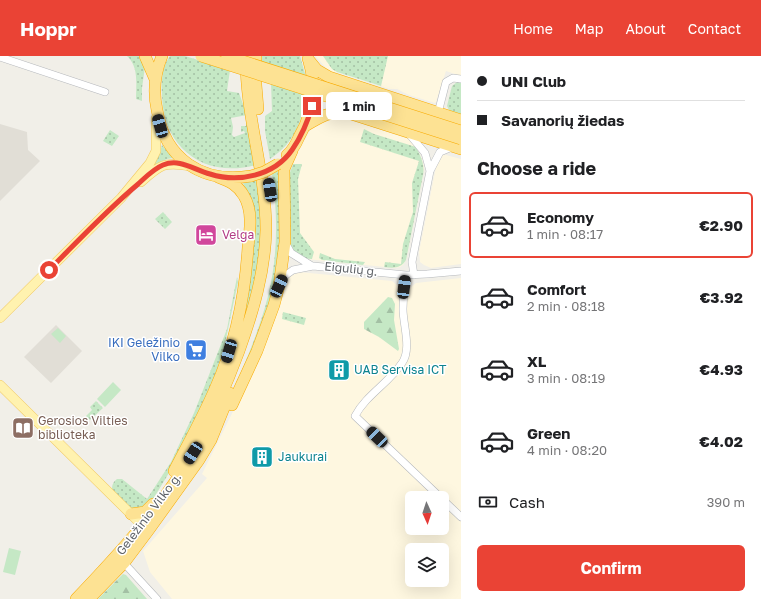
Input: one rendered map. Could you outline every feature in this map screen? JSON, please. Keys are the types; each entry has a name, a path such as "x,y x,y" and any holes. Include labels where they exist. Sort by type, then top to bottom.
{"highway":[{"path":"145,56 155,79"},
{"path":"162,56 155,79 156,105 165,138 175,152 190,166 233,184 243,195 248,204 250,224 248,259 242,302 216,389 207,436"},
{"path":"201,56 458,145"},
{"path":"227,56 461,131"},
{"path":"246,56 248,91 267,190"},
{"path":"256,56 258,112 267,190"},
{"path":"308,58 317,70 328,77 461,120"},
{"path":"207,436 233,402 247,375 269,318 279,286 285,242 284,169 305,126 312,106 312,75 308,58"},
{"path":"305,126 327,114 341,112 458,145"},
{"path":"218,177 232,178 251,176 264,172 278,164 292,151"},
{"name":"Geležinio Vilko g.","path":"76,599 145,528 199,460 207,436 234,385 258,314 265,288 270,260 272,232 267,190"},
{"path":"155,501 177,464 216,389"},
{"name":"Geležinio Vilko g.","path":"89,599 126,565 145,528 193,453 207,436"},
{"path":"131,514 145,512 176,479"}],"main road":[{"path":"121,198 150,163 156,151 156,105"},
{"path":"0,318 121,198 159,167 170,163 190,166"},
{"path":"0,385 145,528"}],"street":[{"path":"0,57 105,92"},
{"path":"438,113 446,82 453,78 461,79"},
{"path":"407,131 425,153 430,171"},
{"path":"414,275 412,262 430,171 440,152 458,145"},
{"name":"Eigulių g.","path":"285,242 291,253 313,266"},
{"name":"Eigulių g.","path":"279,286 283,278 293,270 313,266 406,275 461,271"},
{"path":"406,275 403,299 407,346 405,357 398,368 361,406 355,416 435,491"},
{"path":"449,505 461,516"},
{"path":"126,565 157,599"}],"shaded area":[{"path":"315,56 461,56 461,76 446,71 435,103 409,95 397,89 389,89 337,72 330,72"},
{"path":"332,116 353,118 366,125 409,139 416,147 422,159 424,167 423,175 406,260 400,267 395,268 306,259 291,248 289,175 294,160 309,132 314,126"},
{"path":"0,124 27,132 28,150 40,161 0,201"},
{"path":"442,154 461,159 461,264 431,268 420,262 419,252 436,167"},
{"path":"299,272 392,281 398,286 398,294 408,294 410,288 416,283 461,278 461,599 172,599 150,572 143,551 207,478 202,474 255,367 283,284 288,277"},
{"path":"56,325 82,351 51,383 24,357"}],"green space":[{"path":"127,56 142,56 145,67 142,101 136,99 135,70 131,60"},
{"path":"170,56 185,56 230,70 227,91 239,93 247,115 231,118 233,127 232,135 234,137 245,133 244,131 241,132 241,126 246,126 246,122 248,122 256,165 237,168 220,167 204,163 190,155 178,144 170,130 164,114 162,95 165,65"},
{"path":"262,56 300,56 306,77 262,62"},
{"path":"323,56 388,56 381,86 337,72 332,69"},
{"path":"457,82 461,82 461,115 449,110 447,106 452,86"},
{"path":"271,83 306,95 302,115 296,132 285,146 270,159 265,131 265,116 272,111"},
{"path":"364,129 374,134 416,147 423,164 423,175 406,260 402,265 396,267 384,267 385,262 401,264 403,244 413,212 412,183 419,161 360,142"},
{"path":"110,130 119,136 112,146 103,141"},
{"path":"162,145 173,158 154,165 159,155"},
{"path":"293,164 302,164 298,179 300,233 314,252 312,259 305,258 298,254 292,249 289,243 289,175"},
{"path":"279,170 281,207 278,276 263,328 229,402 260,323 268,296 274,266 276,235 272,174"},
{"path":"258,180 261,224 257,266 253,287 241,329 233,350 248,194 243,183"},
{"path":"163,212 172,222 165,229 155,219"},
{"path":"320,253 335,259 365,262 363,265 322,260 319,258"},
{"path":"237,277 238,282 224,348 210,390 175,463 148,507 134,511 112,490 113,484 117,479 122,479 147,499 171,462 194,413 227,329"},
{"path":"388,297 392,298 395,304 394,320 399,349 398,351 379,337 364,329 364,322"},
{"path":"283,312 306,318 304,325 282,319"},
{"path":"58,328 66,336 60,343 51,334"},
{"path":"113,382 121,390 105,407 97,399"},
{"path":"96,401 103,408 90,420 86,416 92,410 90,407"},
{"path":"9,548 21,551 15,575 3,572"},
{"path":"123,574 126,575 147,599 98,599"}],"place":[{"name":"Velga","path":"206,235"},
{"name":"IKI Geležinio Vilko","path":"196,350"},
{"name":"UAB Servisa ICT","path":"339,370"},
{"name":"Gerosios Vilties biblioteka","path":"23,428"},
{"name":"Jaukurai","path":"262,457"}],"route":[{"path":"49,270 121,198 153,171 165,164 174,163 190,166 210,175 232,178 257,175 271,169 292,151 305,126 312,106"}]}
